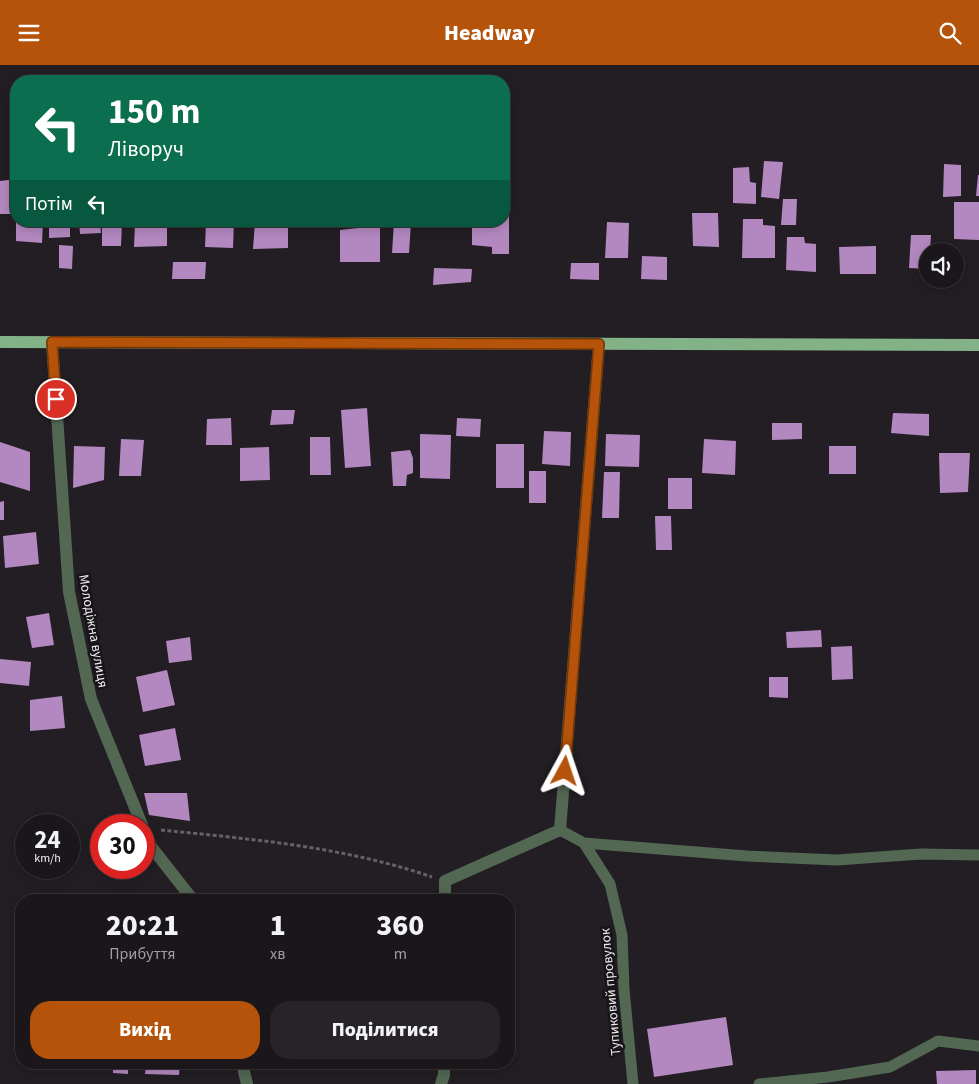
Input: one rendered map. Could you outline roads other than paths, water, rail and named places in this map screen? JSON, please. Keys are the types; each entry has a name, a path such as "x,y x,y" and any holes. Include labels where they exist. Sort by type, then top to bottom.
{"main road":[{"path":"0,342 979,345"}],"street":[{"name":"Молодіжна вулиця","path":"52,342 69,592 91,699 140,814"},
{"path":"445,894 445,881 560,830 599,344"},
{"name":"Молодіжна вулиця","path":"155,851 188,894"},
{"path":"243,1069 247,1084"},
{"path":"441,1084 444,1069"}],"lane":[{"name":"Тупиковий провулок","path":"560,830 584,843 610,884 622,935 624,989 633,1084"},
{"path":"584,843 746,856 837,860 922,854 979,855"},
{"path":"759,1084 828,1077 890,1067 938,1041 979,1047"}]}
